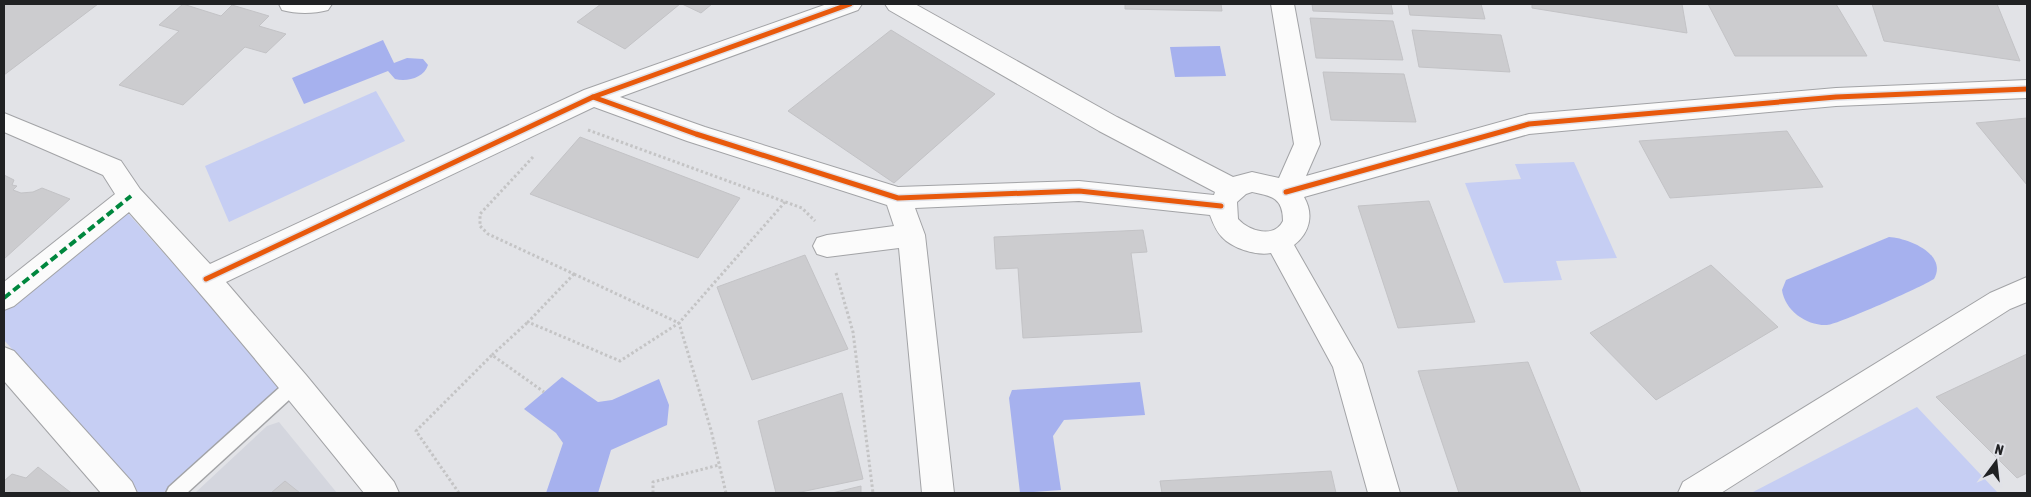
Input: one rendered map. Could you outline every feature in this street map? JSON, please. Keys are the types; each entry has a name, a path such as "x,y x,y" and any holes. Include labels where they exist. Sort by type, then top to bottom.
{"street":[{"path":"290,4 320,4"},
{"path":"206,279 593,97 850,4"},
{"path":"897,4 1108,124 1226,197"},
{"path":"1282,4 1307,144 1286,192"},
{"path":"1286,192 1529,124 1836,97 2027,89"},
{"path":"593,97 696,134 898,198 1079,191 1226,197"},
{"path":"4,122 112,168 130,196 206,279 295,384 383,493"},
{"path":"1264,182 1286,192 1298,209 1299,218 1296,227 1289,236 1278,241 1258,242 1239,236 1229,227 1223,217 1226,197 1241,184 1264,182"},
{"path":"4,298 130,196"},
{"path":"898,198 911,235 938,493"},
{"path":"828,246 911,235"},
{"path":"1278,241 1347,364 1384,493"},
{"path":"1694,493 2000,301 2027,289"},
{"path":"4,360 121,493"}],"lane":[{"path":"175,493 295,384"}],"path":[{"path":"590,130 802,208 814,219 833,258 853,332 873,493"},
{"path":"538,152 480,214 478,222 480,228 488,234 679,322 711,430 726,493"},
{"path":"528,322 620,361 679,322 785,202"},
{"path":"459,493 416,431 528,322 574,274"},
{"path":"492,356 544,392"},
{"path":"653,493 653,482 719,465"}],"shaded area":[{"path":"376,91 405,141 229,222 205,166"},
{"path":"1574,162 1617,258 1556,261 1562,280 1504,283 1465,183 1521,179 1515,164"},
{"path":"125,210 283,386 163,493 139,493 4,340 4,307"},
{"path":"1917,407 1998,493 1751,493"},
{"path":"279,422 337,493 195,493 267,426"}],"water":[{"path":"383,40 394,63 407,58 423,59 428,65 426,69 419,76 405,80 395,79 388,71 304,104 292,78"},
{"path":"1220,46 1226,76 1175,77 1170,47"},
{"path":"1889,237 1906,240 1924,249 1931,255 1936,262 1937,270 1934,279 1880,305 1827,325 1819,325 1805,320 1792,311 1787,304 1782,290 1786,280"},
{"path":"562,377 598,402 612,400 659,379 669,405 667,425 611,450 598,493 546,493 563,443 556,433 524,409"},
{"path":"1140,382 1145,415 1064,420 1053,436 1061,490 1020,493 1009,398 1012,390"}],"building":[{"path":"4,4 98,4 4,75"},
{"path":"183,4 221,16 232,5 269,16 259,26 286,34 266,53 245,47 183,105 119,85 179,31 159,25"},
{"path":"601,4 680,4 625,49 577,22"},
{"path":"682,4 712,4 701,13"},
{"path":"1125,4 1221,4 1222,11 1125,9"},
{"path":"1312,4 1391,4 1393,14 1313,11"},
{"path":"1408,4 1481,4 1485,19 1410,15"},
{"path":"1532,4 1682,4 1687,33 1532,8"},
{"path":"1708,4 1836,4 1867,56 1735,56"},
{"path":"1872,4 1997,4 2020,61 1884,41"},
{"path":"1310,18 1393,21 1403,60 1316,58"},
{"path":"891,30 995,94 894,183 788,111"},
{"path":"1412,30 1501,35 1510,72 1419,67"},
{"path":"1323,72 1404,74 1416,122 1331,120"},
{"path":"2027,118 2027,185 1976,123"},
{"path":"1787,131 1823,187 1670,198 1639,141"},
{"path":"580,137 740,198 698,258 530,194"},
{"path":"4,175 14,180 12,185 17,186 13,190 21,193 33,192 42,188 70,199 4,259"},
{"path":"1429,201 1475,322 1398,328 1358,206"},
{"path":"1143,230 1147,252 1131,253 1142,332 1023,338 1018,268 996,269 994,237"},
{"path":"805,255 848,349 752,380 717,287"},
{"path":"1711,265 1778,327 1656,400 1590,333"},
{"path":"2027,354 2027,473 2017,478 1936,397"},
{"path":"1528,362 1581,493 1459,493 1418,371"},
{"path":"842,393 863,479 796,493 776,493 758,421"},
{"path":"38,467 72,493 4,493 4,481 12,474 26,478"},
{"path":"1331,471 1336,493 1162,493 1160,481"},
{"path":"285,481 300,493 271,493"},
{"path":"861,486 861,493 832,493"}],"marked path":[{"path":"4,298 131,196"}],"cycle path":[{"path":"206,279 593,97 850,4"},
{"path":"1286,192 1529,124 1836,97 2027,89"},
{"path":"593,97 696,134 898,198 1079,191 1221,206"}]}
